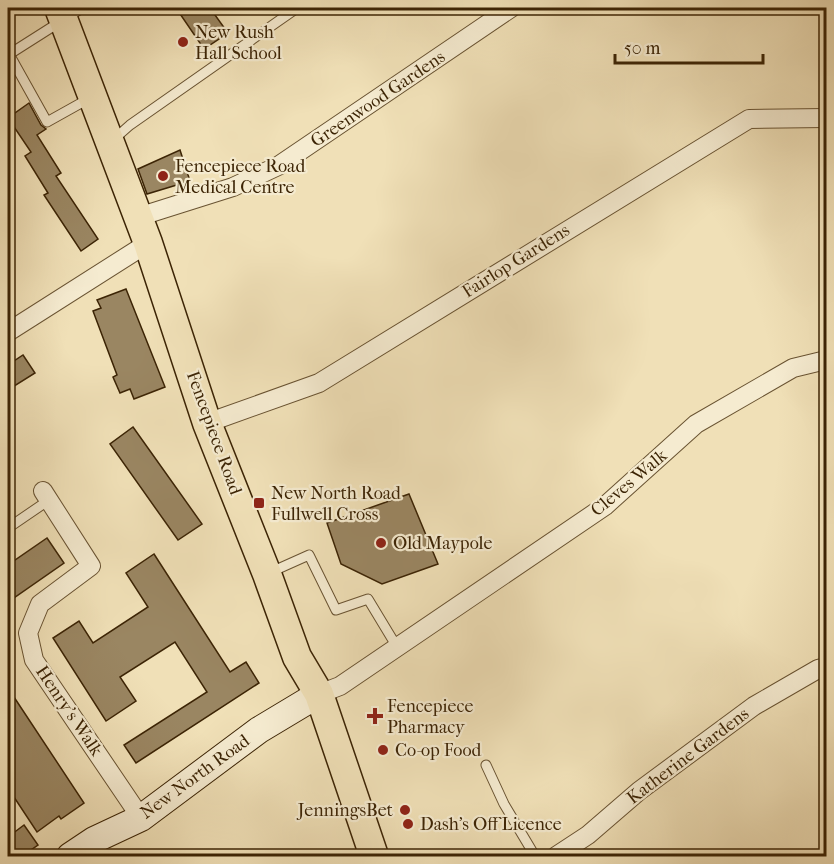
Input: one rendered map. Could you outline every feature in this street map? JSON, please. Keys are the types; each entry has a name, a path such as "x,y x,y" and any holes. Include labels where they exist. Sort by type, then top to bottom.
{"main road":[{"name":"Fencepiece Road","path":"68,12 92,97 143,230 207,423 297,657 319,694 374,856"}],"street":[{"name":"Greenwood Gardens","path":"8,332 143,230 278,166 511,8"},
{"name":"Fairlop Gardens","path":"207,423 319,383 749,119 826,118"},
{"name":"Cleves Walk","path":"319,694 340,686 605,506 696,424 793,368 826,360"},
{"name":"Henry's Walk","path":"46,495 91,566 40,604 27,633 34,660 141,818"},
{"name":"Katherine Gardens","path":"556,856 588,835 639,791 754,706 818,669 826,667"},
{"name":"New North Road","path":"70,856 94,840 141,818 259,730 319,694"}],"lane":[{"path":"111,142 130,125 297,8"},
{"path":"68,12 8,54 47,122 92,97"},
{"path":"8,528 46,495"},
{"path":"267,574 309,555 336,610 368,599 397,647"},
{"path":"486,765 504,804 535,856"}],"building":[{"path":"176,8 210,8 228,33 204,49"},
{"path":"29,103 41,125 46,129 37,135 61,173 56,176 98,239 81,251 44,195 48,193 25,156 31,152 8,118"},
{"name":"Fencepiece Road Medical Centre","path":"180,150 190,181 147,194 138,169"},
{"path":"126,289 165,387 134,399 130,389 120,393 113,377 117,375 93,311 101,308 97,300"},
{"path":"23,355 35,373 8,390 8,365"},
{"path":"133,427 202,524 178,540 110,444"},
{"name":"Old Maypole","path":"409,494 438,564 382,584 341,564 327,523"},
{"path":"47,538 64,563 8,602 8,565"},
{"path":"154,554 230,672 246,662 259,683 136,763 124,745 207,692 175,642 120,677 136,701 106,721 53,638 79,621 93,643 148,607 126,573"},
{"path":"8,688 84,803 61,819 59,816 37,832 8,788"},
{"path":"24,825 38,845 22,856 8,856 8,837"}],"place":[{"name":"New Rush Hall School","path":"183,42"},
{"name":"Fencepiece Road Medical Centre","path":"163,176"},
{"name":"New North Road Fullwell Cross","path":"259,503"},
{"name":"Old Maypole","path":"381,543"},
{"name":"Fencepiece Pharmacy","path":"375,716"},
{"name":"Co-op Food","path":"383,750"},
{"name":"JenningsBet","path":"405,810"},
{"name":"Dash's Off Licence","path":"408,824"}]}
